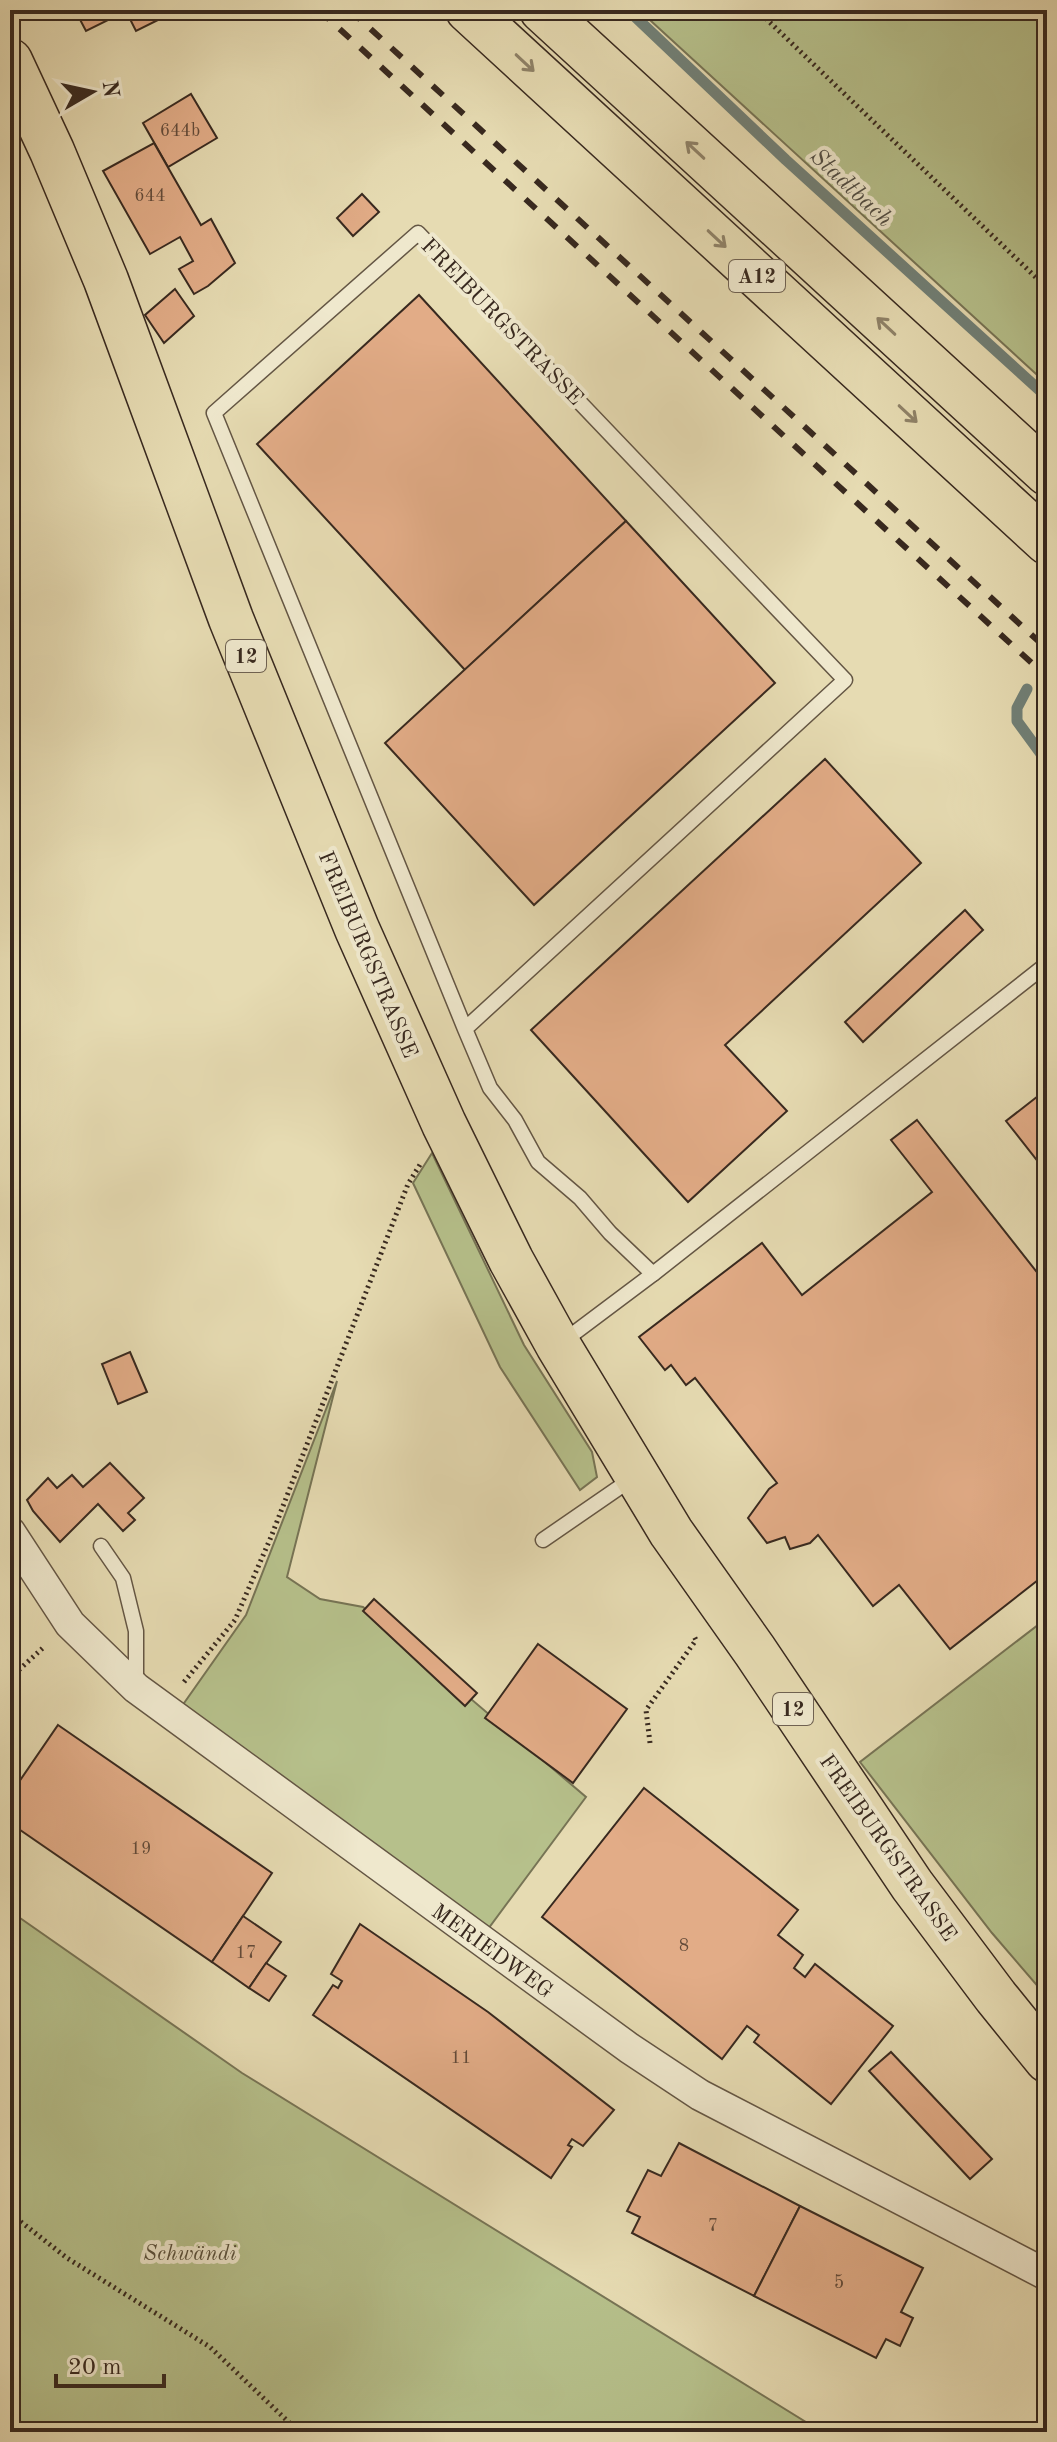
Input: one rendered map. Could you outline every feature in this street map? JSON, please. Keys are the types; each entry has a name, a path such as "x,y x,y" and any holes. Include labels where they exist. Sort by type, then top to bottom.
{"main road":[{"name":"A12","path":"468,10 1047,542"},
{"name":"A12","path":"542,10 1047,473"},
{"name":"FREIBURGSTRASSE","path":"10,61 106,280 226,606 304,802 444,1124 491,1221 558,1345 671,1532 912,1885 1047,2060"}],"street":[{"name":"MERIEDWEG","path":"10,1532 70,1624 136,1688 565,2003 700,2095 1047,2275"}],"lane":[{"name":"FREIBURGSTRASSE","path":"465,1029 845,680 418,233 214,413 465,1029 490,1088 515,1120 538,1162 580,1198 610,1233 653,1274"},
{"path":"558,1345 1047,964"},
{"path":"543,1540 636,1476"},
{"path":"101,1546 123,1578 136,1631 136,1688"}],"path":[{"path":"757,10 1047,288"},
{"path":"163,1708 235,1620 277,1522 408,1184 444,1124"},
{"path":"650,1743 646,1710 696,1640 688,1627"},
{"path":"10,1678 52,1640"},
{"path":"10,2217 16,2218 67,2258 210,2347 299,2432"}],"green space":[{"path":"639,10 1047,10 1047,384"},
{"path":"432,1153 524,1345 592,1452 597,1477 580,1490 500,1367 413,1183"},
{"path":"337,1381 287,1577 320,1599 363,1607 586,1797 488,1929 182,1706 246,1615"},
{"path":"1047,1618 1047,1997 992,1933 860,1762"},
{"name":"Schwändi","path":"10,1911 242,2073 822,2432 10,2432"}],"building":[{"path":"75,10 178,10 136,31 126,11 86,31"},
{"path":"191,94 217,138 168,167 143,123"},
{"path":"154,143 201,225 211,219 235,263 194,294 179,269 193,261 180,237 150,254 103,171"},
{"path":"362,194 379,212 353,236 337,218"},
{"path":"175,289 194,316 164,343 145,315"},
{"path":"419,295 626,521 465,670 257,444"},
{"path":"626,521 775,683 534,905 385,743"},
{"path":"825,759 921,863 725,1045 787,1111 688,1202 531,1030"},
{"path":"965,910 983,930 863,1042 845,1022"},
{"path":"1047,1089 1047,1173 1006,1121"},
{"path":"917,1120 1047,1285 1047,1573 950,1649 899,1585 873,1606 818,1535 810,1543 790,1549 785,1537 767,1543 748,1518 777,1483 695,1378 686,1385 671,1365 665,1370 639,1337 762,1243 802,1295 932,1192 891,1140"},
{"path":"130,1352 147,1392 118,1404 102,1364"},
{"path":"110,1463 144,1498 128,1513 135,1520 123,1531 98,1504 60,1542 27,1500 48,1478 57,1488 72,1475 83,1487"},
{"path":"374,1599 477,1693 465,1706 363,1611"},
{"path":"538,1644 627,1709 573,1783 485,1718"},
{"path":"58,1725 272,1873 212,1962 10,1823 10,1795"},
{"path":"644,1788 798,1910 778,1935 803,1955 794,1968 805,1977 815,1964 893,2026 831,2104 754,2042 759,2035 747,2026 722,2059 542,1917"},
{"path":"243,1916 281,1942 249,1988 212,1962"},
{"path":"360,1924 488,2012 614,2110 583,2146 572,2139 568,2145 572,2147 551,2178 313,2015 333,1985 338,1988 342,1981 331,1974"},
{"path":"266,1963 286,1976 269,2001 249,1988"},
{"path":"891,2052 992,2159 970,2179 869,2071"},
{"path":"679,2143 800,2206 754,2296 632,2233 640,2217 627,2211 648,2170 661,2176"},
{"path":"800,2206 923,2268 901,2312 913,2318 900,2346 886,2339 876,2358 754,2296"}],"waterway":[{"name":"Stadtbach","path":"628,10 786,160 1047,397"},
{"name":"Stadtbach","path":"1027,689 1017,708 1017,721 1047,762"}],"railway":[{"path":"319,10 1047,677"},
{"path":"350,10 1047,649"}]}
